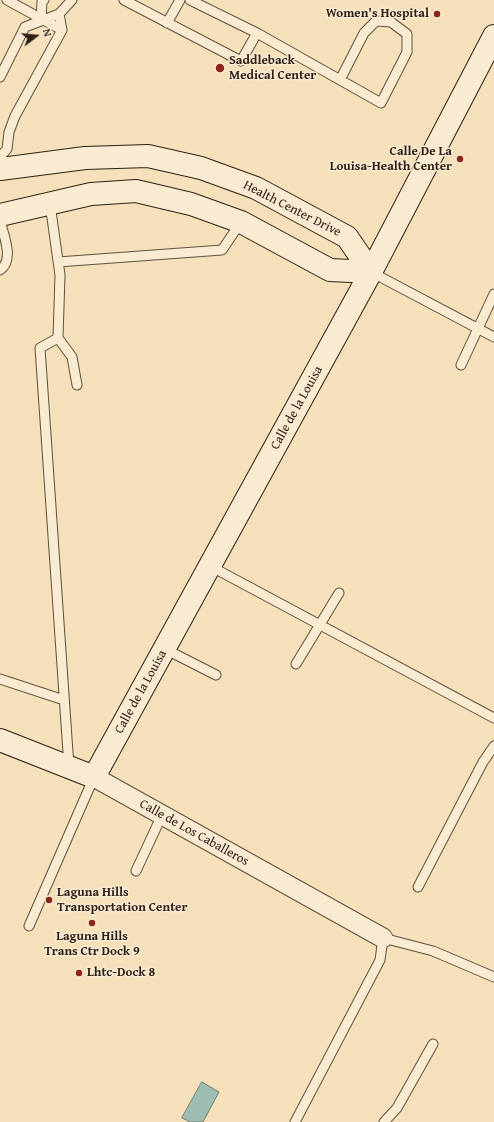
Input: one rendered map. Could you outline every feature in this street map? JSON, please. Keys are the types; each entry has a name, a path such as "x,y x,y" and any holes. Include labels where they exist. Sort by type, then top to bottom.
{"street":[{"name":"Calle de la Louisa","path":"94,777 371,272 494,36"},
{"name":"Health Center Drive","path":"0,169 85,158 148,156 201,168 256,188 347,237 371,272"},
{"path":"0,215 91,194 136,191 191,204 241,222 330,270 371,272"},
{"name":"Calle de Los Caballeros","path":"0,740 94,777 383,938"}],"lane":[{"path":"7,0 41,20 62,30"},
{"path":"41,20 42,2 44,0"},
{"path":"0,77 25,27 59,14 72,0"},
{"path":"124,0 141,4 167,23 241,61 256,34"},
{"path":"167,23 180,0"},
{"path":"190,0 256,34 381,103 407,52 407,34 391,22 376,21 364,33 340,80"},
{"path":"0,157 7,148 8,132 15,116 62,30 59,14"},
{"path":"50,204 60,275 58,338 72,357 77,385"},
{"path":"0,220 8,257 0,270"},
{"path":"58,262 222,250 241,222"},
{"path":"371,272 494,337"},
{"path":"461,365 494,294"},
{"path":"58,338 40,348 69,767"},
{"path":"210,566 494,718"},
{"path":"296,664 339,593"},
{"path":"165,649 216,675"},
{"path":"0,679 64,700"},
{"path":"418,887 483,762 494,746"},
{"path":"29,926 94,777"},
{"path":"136,872 162,815"},
{"path":"295,1122 380,960 383,938 433,951 494,977"},
{"path":"384,1122 397,1108 433,1044"}],"water":[{"path":"202,1082 219,1092 203,1122 190,1122 182,1118"}],"place":[{"name":"Women's Hospital","path":"437,14"},
{"name":"Saddleback Medical Center","path":"220,68"},
{"name":"Calle De La Louisa-Health Center","path":"460,159"},
{"name":"Laguna Hills Transportation Center","path":"49,900"},
{"name":"Laguna Hills Trans Ctr Dock 9","path":"92,923"},
{"name":"Lhtc-Dock 8","path":"79,973"}]}
